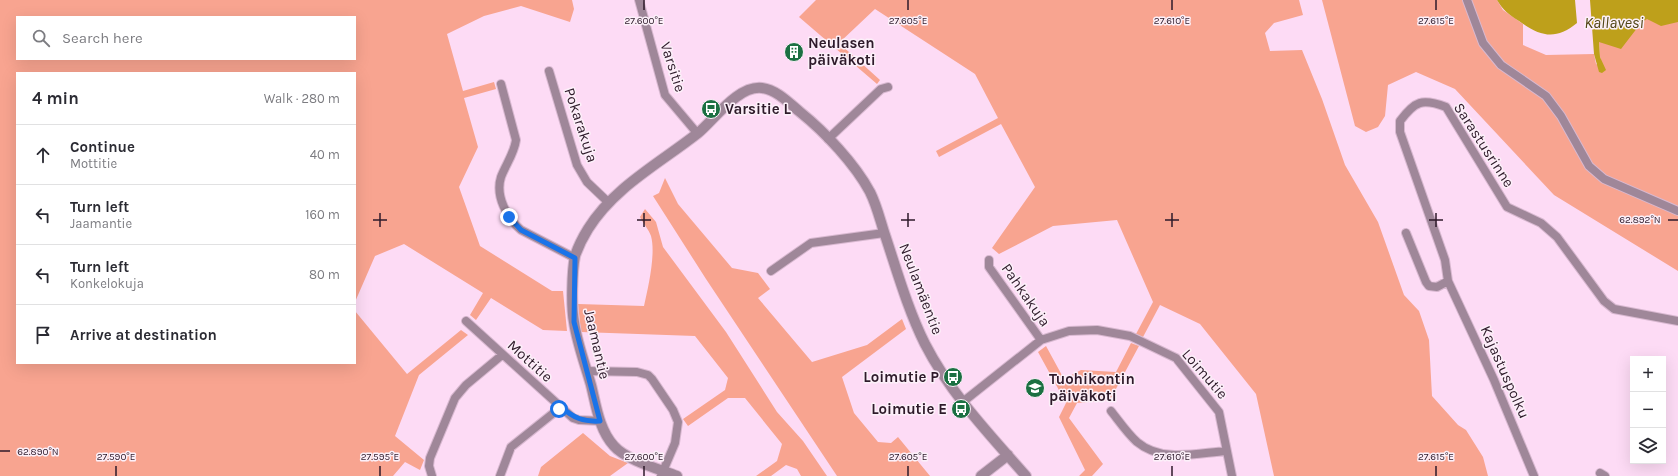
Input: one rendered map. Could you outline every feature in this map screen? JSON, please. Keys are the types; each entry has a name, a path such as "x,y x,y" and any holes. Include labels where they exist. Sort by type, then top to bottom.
{"street":[{"name":"Varsitie","path":"639,0 665,95 697,133"},
{"path":"1467,0 1483,42 1501,65 1546,96 1561,116 1589,166 1604,179 1678,211"},
{"name":"Pokarakuja","path":"549,71 577,165 587,182 608,202"},
{"path":"501,84 516,140 515,149 500,181 504,208 514,224 521,230 575,258"},
{"path":"828,139 881,89 888,87"},
{"name":"Jaamantie","path":"677,476 662,473 616,449 610,441 600,421 574,322 575,258 588,228 608,202 697,133 731,101 755,88"},
{"name":"Neulamäentie","path":"755,88 762,88 778,95 805,116 828,139 859,175 869,190 878,210 884,233 924,342 937,365 964,401 1026,476"},
{"name":"Sarastusrinne","path":"1448,281 1445,260 1400,132 1400,121 1414,105 1430,101 1446,108 1507,207 1541,223 1557,237 1604,301 1614,309 1678,322"},
{"path":"771,271 811,243 884,233"},
{"path":"1406,233 1426,282 1430,286 1437,287 1448,281"},
{"name":"Pahkakuja","path":"989,263 1041,340"},
{"name":"Kajastuspolku","path":"1448,281 1494,380 1534,476"},
{"name":"Mottitie","path":"466,321 573,418 580,420 600,421"},
{"name":"Loimutie","path":"964,401 1041,340 1069,331 1097,330 1130,336 1176,358 1219,412 1232,476"},
{"path":"432,476 429,466 430,458 455,398 466,385 502,355"},
{"path":"587,371 637,372 648,374 652,379 673,410 678,422 675,443 662,473"},
{"path":"500,476 511,447 561,407"},
{"path":"1111,411 1136,441 1155,453 1171,456 1226,451"},
{"path":"981,476 1008,455"}],"shaded area":[{"path":"0,0 572,0 574,9 570,22 521,6 484,16 447,34 463,91 494,82 496,89 464,98 478,147 459,187 480,246 552,291 563,291 567,331 543,330 491,298 476,320 470,315 483,293 404,244 375,256 356,300 356,72 16,72 16,364 356,364 356,312 407,374 461,330 468,335 419,375 395,436 424,460 420,470 405,462 393,476 0,476"},
{"path":"816,0 1299,0 1303,15 1274,23 1265,33 1270,51 1302,50 1322,99 1345,165 1378,222 1404,295 1419,311 1429,340 1432,396 1458,425 1466,430 1483,457 1488,476 1274,476 1256,394 1200,324 1160,305 1143,337 1136,334 1153,302 1117,220 1053,226 999,254 992,248 1035,187 1001,124 939,157 936,151 998,118 975,74 875,9 839,43 880,80 877,84 799,17"},
{"path":"1322,0 1497,0 1503,10 1523,24 1523,45 1546,55 1594,54 1596,64 1603,67 1600,57 1599,42 1678,2 1678,271 1554,195 1455,89 1416,72 1388,85 1385,116 1378,127 1366,132 1355,126"},
{"path":"665,178 678,204 732,268 758,273 770,289 758,298 812,362 867,345 902,319 906,329 842,377 854,413 878,442 891,443 898,437 930,476 837,476 706,279 653,196 659,193"},
{"path":"645,209 656,222 663,247 726,332 777,412 803,441 827,476 801,476 797,469 786,465 771,476 756,476 777,461 782,444 745,398 728,398 688,426 683,419 725,390 728,378 695,336 581,332 578,304 644,306 653,252 651,236 640,217"},
{"path":"1131,343 1139,346 1110,400 1077,403 1069,418 1103,464 1092,476 1079,476 1085,470 1059,417 1066,403 1038,352 1046,346 1064,379 1081,370 1116,372"},
{"path":"583,433 610,456 628,463 610,476 538,476 541,467"}],"water":[{"name":"Kallavesi","path":"1497,0 1575,0 1577,23 1569,29 1555,34 1541,33 1512,17"},
{"name":"Kallavesi","path":"1590,0 1678,0 1678,22 1661,26 1647,19 1641,23 1621,49 1599,42 1600,57 1606,70 1602,73 1599,72 1594,54"}],"place":[{"name":"Neulasen päiväkoti","path":"794,52"},
{"name":"Varsitie L","path":"711,109"},
{"name":"Loimutie P","path":"953,377"},
{"name":"Tuohikontin päiväkoti","path":"1035,388"},
{"name":"Loimutie E","path":"961,409"}],"route":[{"path":"509,217 521,230 575,258 573,307 574,322 600,421 588,421 573,418 561,407 559,409"}]}
